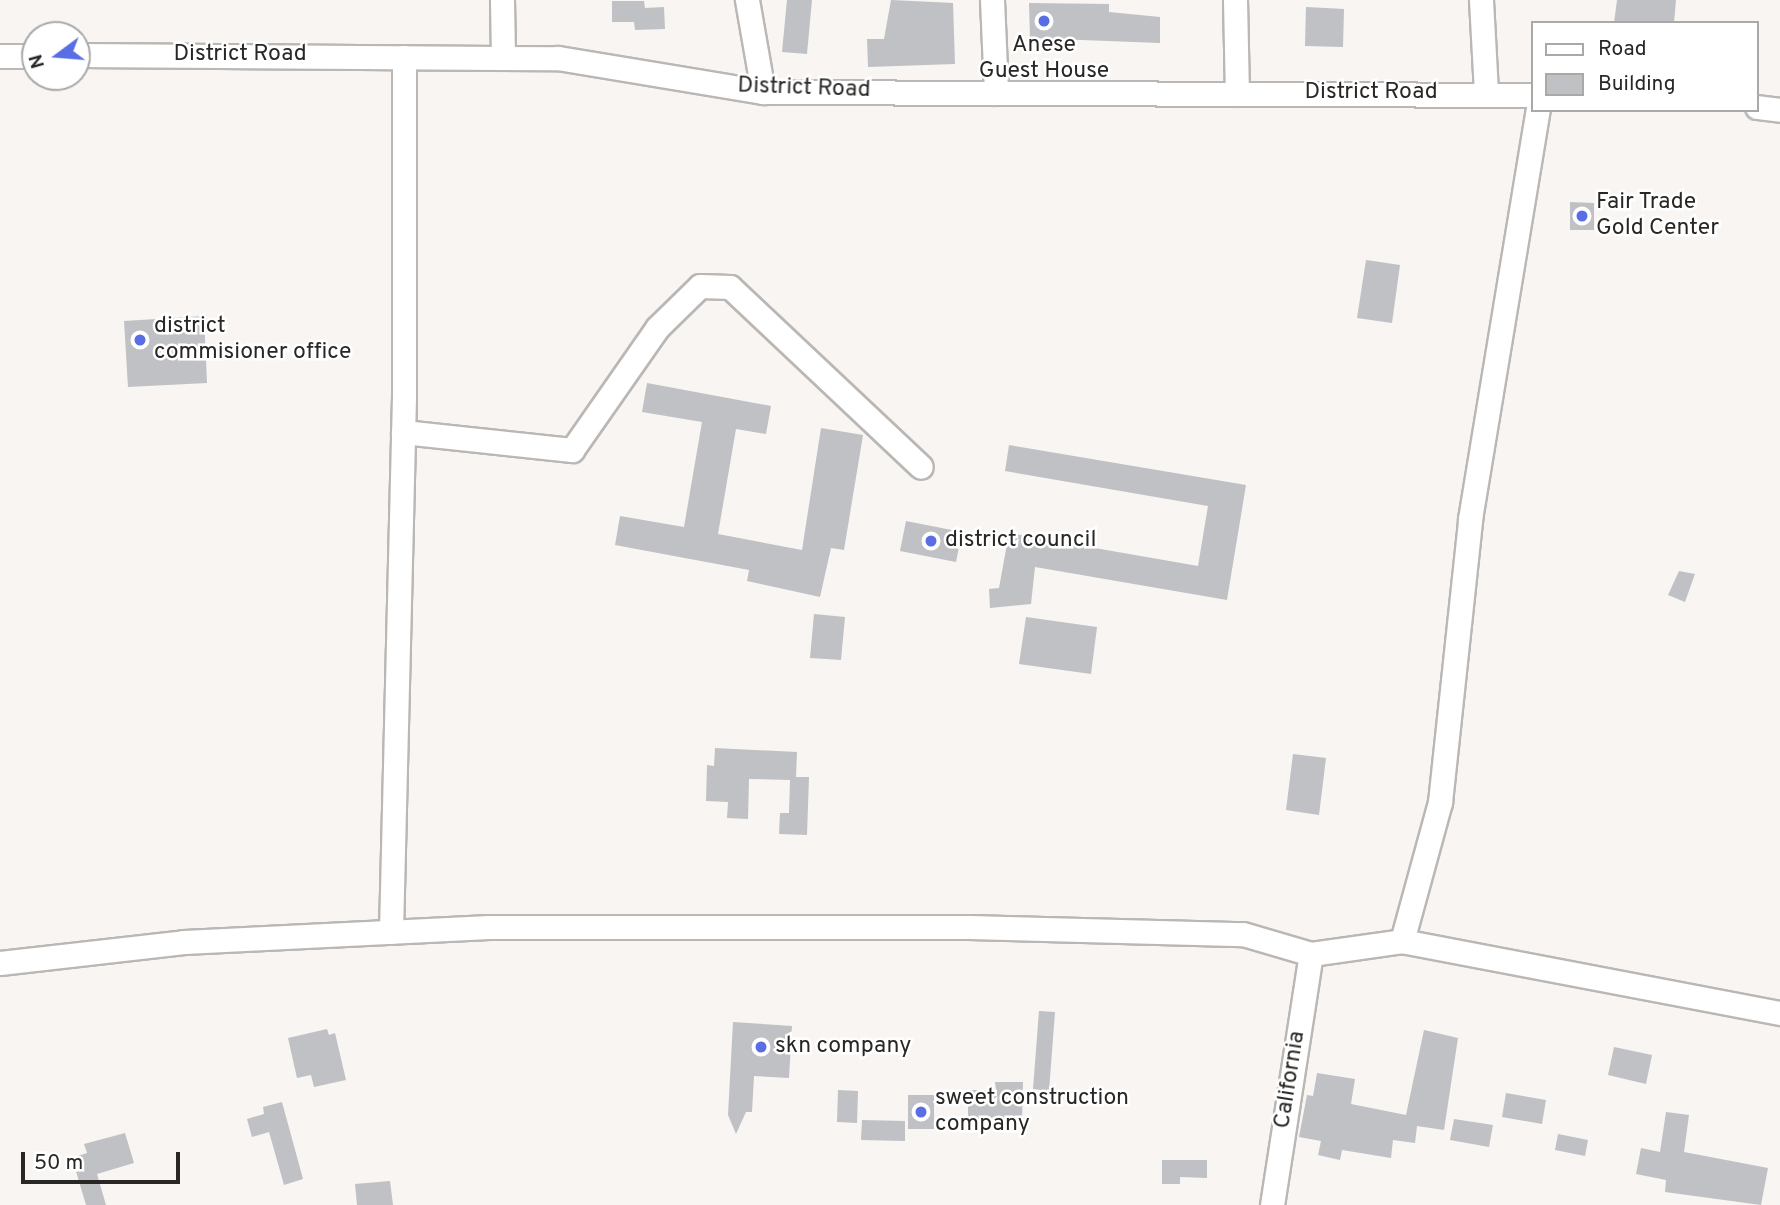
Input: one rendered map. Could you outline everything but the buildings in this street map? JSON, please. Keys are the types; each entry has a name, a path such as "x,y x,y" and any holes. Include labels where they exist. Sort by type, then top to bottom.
{"street":[{"path":"502,0 503,58"},
{"path":"747,0 763,92"},
{"path":"992,0 996,93"},
{"path":"1235,0 1237,94"},
{"path":"1481,0 1486,92"},
{"name":"District Road","path":"91,55 558,58 763,92 1486,92 1532,95"},
{"path":"0,56 21,56"},
{"path":"391,932 403,432 404,57"},
{"path":"1759,107 1780,110"},
{"path":"1402,941 1440,802 1470,519 1538,112"},
{"path":"403,432 572,450 657,328 701,286 730,287 921,467"},
{"path":"0,963 184,942 489,927 969,927 1243,934 1311,954 1402,941 1780,1013"},
{"name":"California","path":"1272,1205 1311,954"}],"place":[{"name":"Anese Guest House","path":"1044,21"},
{"name":"Fair Trade Gold Center","path":"1582,216"},
{"name":"district commisioner office","path":"140,340"},
{"name":"district council","path":"931,541"},
{"name":"skn company","path":"761,1047"},
{"name":"sweet construction company","path":"921,1112"}]}
